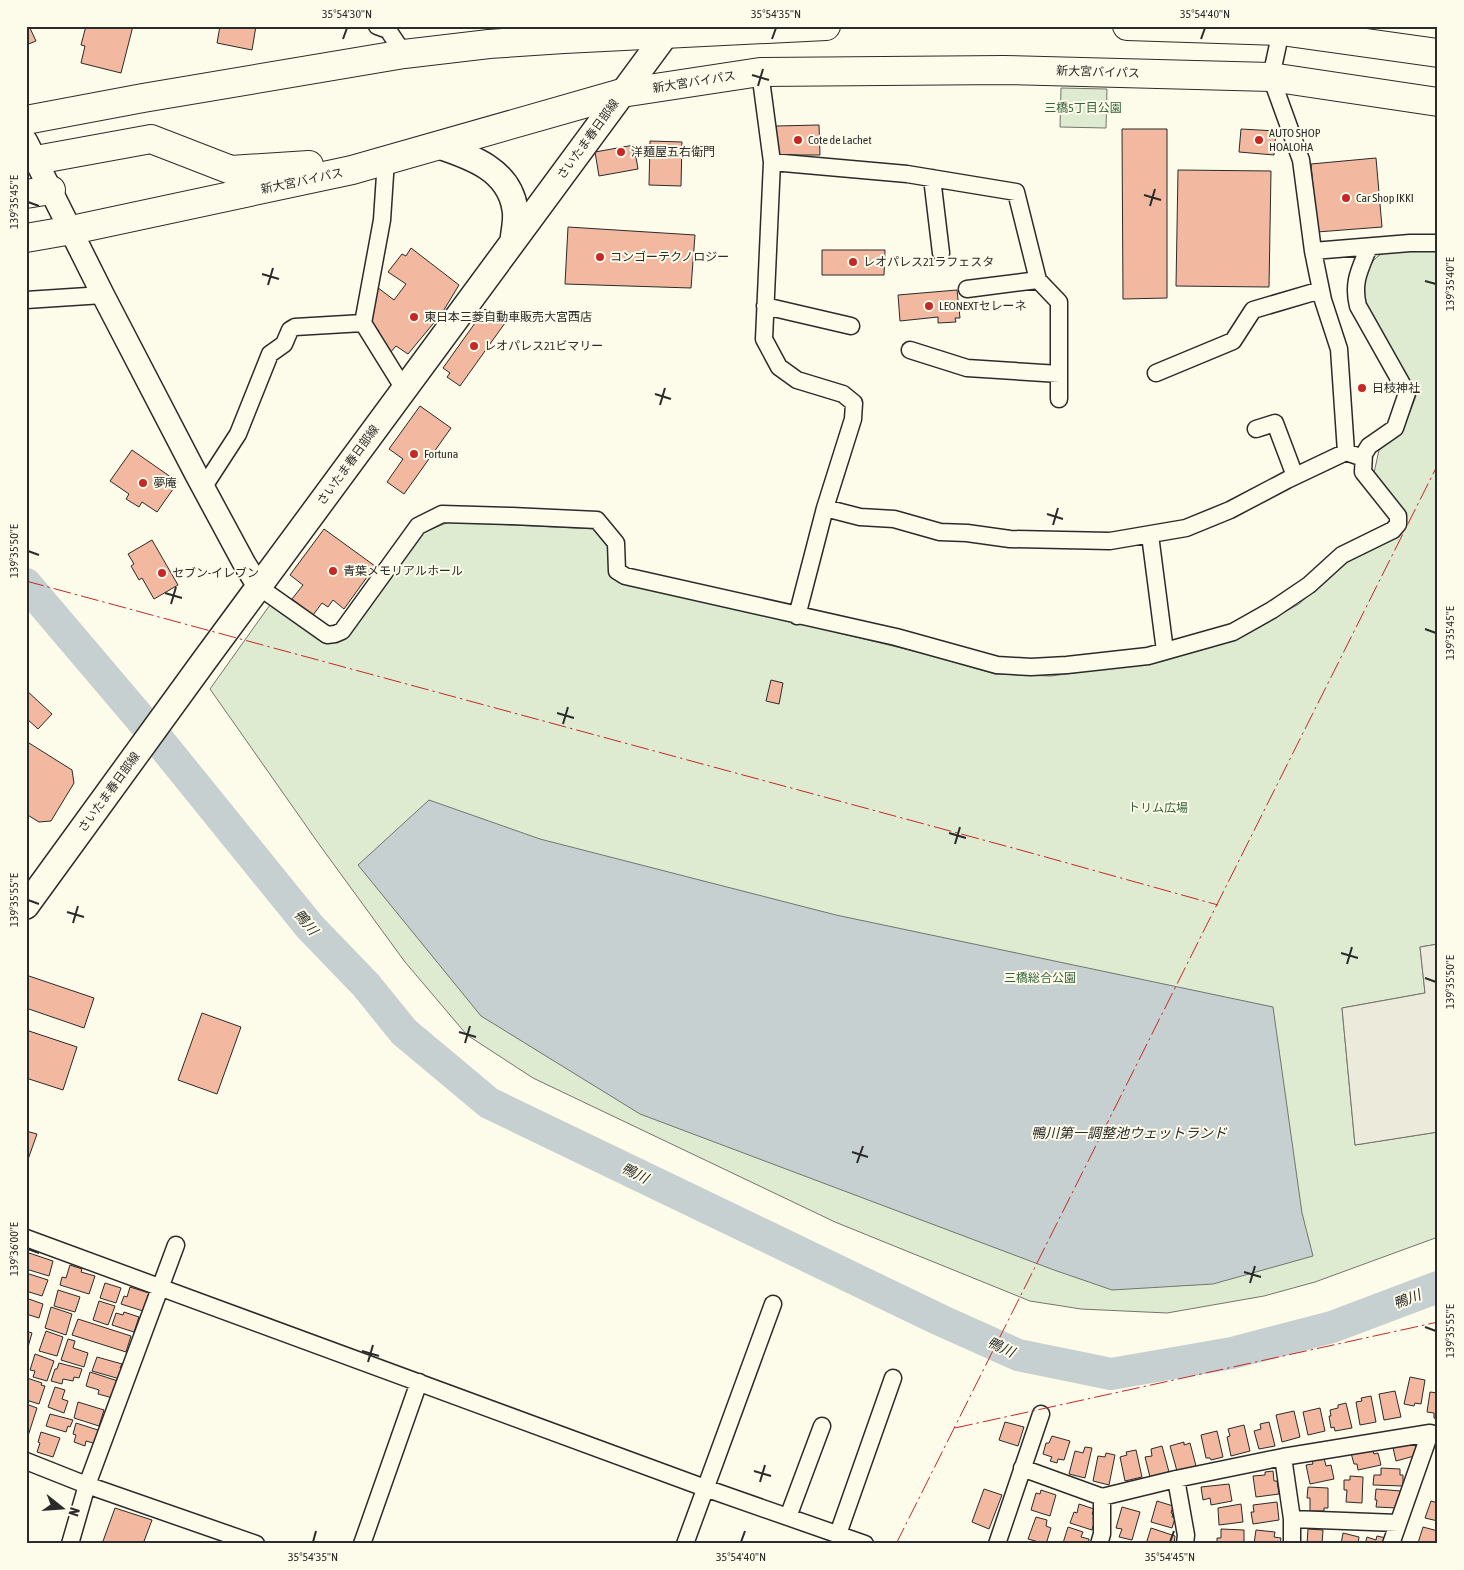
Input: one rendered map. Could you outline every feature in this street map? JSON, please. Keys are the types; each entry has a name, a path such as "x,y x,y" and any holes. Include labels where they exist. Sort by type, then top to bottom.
{"highway":[{"path":"26,120 143,98 404,54 565,33 826,26"},
{"path":"1127,26 1282,29 1438,53"},
{"name":"新大宮バイパス","path":"26,238 72,230 352,170 622,93 760,72 1004,70 1272,77 1438,102"},
{"path":"31,150 150,139 231,170 386,160"}],"main road":[{"name":"さいたま春日部線","path":"26,906 259,586 669,30"},
{"path":"440,146 473,157 489,167 501,179 512,195 516,211 513,240"}],"street":[{"path":"377,26 388,30 404,54"},
{"path":"1282,29 1272,77 1301,160 1313,250 1321,290 1339,349 1346,452"},
{"path":"760,72 772,162 764,339 779,367 796,380 843,394 854,403 854,419 824,508 797,616"},
{"path":"31,150 39,192 72,230 103,295 244,563 259,586 327,635 342,631 418,526 442,514 598,520 616,543 617,571 625,576 896,637 997,665 1031,667 1067,665 1148,656 1233,632 1272,610 1309,585 1342,555 1393,530 1398,524 1398,516 1362,472 1363,458 1369,446 1395,428 1408,393 1358,306 1355,284 1369,247"},
{"path":"386,160 382,220 363,323 404,389"},
{"path":"772,162 907,174 1016,192 1038,280 1059,302 1060,399"},
{"path":"932,178 940,253"},
{"path":"1313,250 1410,243 1438,243"},
{"path":"967,289 1038,280"},
{"path":"1156,373 1232,341 1253,310 1321,290"},
{"path":"26,300 103,295"},
{"path":"765,306 851,326"},
{"path":"204,488 238,434 270,354 284,344 290,330 295,327 363,323"},
{"path":"910,350 967,368 1059,374"},
{"path":"1256,429 1275,424 1295,476"},
{"path":"824,508 860,517 894,520 940,532 967,533 1010,539 1110,541 1186,528 1230,510 1346,452 1363,458"},
{"path":"1150,534 1165,651"},
{"path":"26,1238 705,1488 865,1544"},
{"path":"70,1544 87,1485 176,1244"},
{"path":"685,1544 773,1304"},
{"path":"838,1534 893,1378"},
{"path":"362,1544 419,1382"},
{"path":"997,1544 1041,1414"},
{"path":"788,1517 822,1426"},
{"path":"1022,1468 1102,1497 1176,1479 1282,1457 1434,1434"},
{"path":"1391,1544 1434,1434"},
{"path":"1282,1457 1292,1519 1292,1544"},
{"path":"26,1460 87,1485 256,1544"},
{"path":"1176,1479 1186,1535 1185,1544"},
{"path":"1099,1544 1102,1534 1102,1497"},
{"path":"1292,1519 1398,1523"}],"green space":[{"name":"三橋5丁目公園","path":"1061,88 1107,89 1106,128 1060,127"},
{"name":"三橋総合公園","path":"1438,249 1438,944 1420,947 1425,993 1342,1008 1355,1145 1438,1132 1438,1237 1315,1282 1264,1296 1167,1313 1081,1309 1030,1301 835,1222 533,1078 467,1035 405,962 321,847 210,689 272,602 326,639 422,533 449,522 597,529 611,544 616,579 930,655 995,674 1051,676 1163,661 1235,639 1299,604 1346,561 1403,515 1374,473 1379,450 1403,430 1416,396 1365,302 1365,280 1366,273 1374,260 1386,252"}],"shaded area":[{"path":"1438,944 1438,1132 1355,1145 1342,1008 1425,993 1420,947"}],"water":[{"name":"鴨川第一調整池ウェットランド","path":"429,800 540,839 836,915 1273,1007 1302,1213 1313,1256 1213,1284 1112,1290 1054,1270 640,1114 481,1016 358,865"}],"building":[{"path":"26,26 29,26 36,41 26,45"},
{"path":"86,26 94,28 94,26 133,26 121,73 81,63 85,46 81,45"},
{"path":"220,26 256,26 252,50 217,43"},
{"name":"Cote de Lachet","path":"819,125 820,155 776,155 776,126"},
{"path":"1122,129 1167,129 1167,298 1123,299"},
{"path":"1241,129 1276,131 1274,155 1239,152"},
{"path":"650,141 682,142 681,186 649,185"},
{"path":"634,145 638,169 599,176 595,152"},
{"path":"1376,158 1382,227 1317,232 1311,164"},
{"path":"1178,170 1271,171 1269,287 1176,286"},
{"path":"568,227 695,235 691,288 565,284"},
{"path":"411,248 459,285 442,313 408,354 396,346 389,354 377,334 379,331 367,318 377,287 394,300 406,284 388,272 402,254 406,256"},
{"name":"レオパレス21ラフェスタ","path":"822,250 885,250 884,275 822,275"},
{"name":"LEONEXTセレーネ","path":"957,290 960,318 955,318 956,322 938,323 938,317 900,321 898,295"},
{"name":"レオパレス21ビマリー","path":"485,309 505,323 460,386 447,377 450,373 443,368"},
{"name":"Fortuna","path":"420,406 451,428 404,494 387,482 403,459 389,449"},
{"path":"132,450 178,482 157,512 142,502 139,507 126,499 129,494 110,481"},
{"path":"324,529 375,566 344,609 333,600 328,607 322,603 313,615 292,599 303,585 290,575"},
{"path":"152,540 178,585 154,599 142,578 139,580 131,566 134,564 128,554"},
{"path":"771,680 783,683 779,704 766,701"},
{"path":"26,690 52,714 38,729 26,718"},
{"path":"29,743 72,770 74,783 51,821 39,822 26,814 26,747"},
{"path":"26,975 94,998 84,1028 26,1008"},
{"path":"202,1013 241,1027 217,1094 178,1080"},
{"path":"26,1030 77,1047 63,1090 26,1078"},
{"path":"26,1131 37,1134 26,1165"},
{"path":"26,1252 53,1261 49,1276 26,1269"},
{"path":"70,1265 82,1269 81,1272 95,1276 89,1294 60,1285 62,1277 66,1278"},
{"path":"26,1273 48,1280 42,1296 26,1291"},
{"path":"105,1283 121,1288 116,1303 100,1298"},
{"path":"130,1287 149,1293 143,1311 121,1304 124,1296 127,1297"},
{"path":"58,1290 80,1297 75,1312 54,1306"},
{"path":"26,1298 43,1304 39,1318 26,1314"},
{"path":"99,1301 115,1306 108,1325 93,1320"},
{"path":"51,1307 72,1314 66,1335 45,1328"},
{"path":"124,1312 139,1317 134,1332 112,1325 116,1313 123,1315"},
{"path":"78,1319 131,1336 126,1352 72,1335"},
{"path":"26,1331 32,1333 28,1347 26,1346"},
{"path":"46,1331 63,1337 57,1356 39,1351"},
{"path":"68,1339 75,1341 73,1348 88,1353 84,1367 61,1360"},
{"path":"35,1354 54,1361 47,1381 33,1377 35,1371 30,1370"},
{"path":"97,1357 122,1364 120,1368 123,1369 120,1379 92,1371"},
{"path":"59,1363 82,1369 79,1378 74,1377 73,1381 63,1379 62,1384 51,1381"},
{"path":"90,1372 118,1381 113,1398 98,1394 99,1390 86,1386"},
{"path":"1410,1377 1425,1380 1421,1404 1415,1403 1414,1406 1404,1404"},
{"path":"27,1378 42,1383 41,1385 45,1386 39,1404 26,1400"},
{"path":"55,1387 65,1390 62,1399 68,1401 64,1413 48,1407"},
{"path":"1395,1391 1401,1417 1384,1420 1379,1394"},
{"path":"1430,1392 1438,1393 1438,1419 1434,1418 1434,1413 1427,1412"},
{"path":"1371,1396 1376,1422 1360,1425 1356,1402 1362,1401 1361,1398"},
{"path":"78,1402 104,1410 99,1426 74,1418"},
{"path":"1346,1403 1352,1428 1335,1431 1334,1427 1331,1428 1330,1410"},
{"path":"26,1404 37,1408 28,1436 26,1435"},
{"path":"1320,1408 1325,1431 1308,1435 1303,1412"},
{"path":"1294,1411 1300,1437 1282,1442 1276,1415"},
{"path":"50,1414 73,1420 66,1432 46,1426"},
{"path":"1005,1422 1024,1427 1018,1446 999,1440"},
{"path":"1269,1422 1275,1446 1259,1449 1254,1431 1261,1429 1260,1424"},
{"path":"76,1423 101,1431 97,1444 86,1441 85,1446 74,1442 76,1435 73,1434"},
{"path":"1244,1425 1250,1451 1231,1456 1227,1437 1230,1436 1228,1429"},
{"path":"1217,1431 1223,1457 1211,1460 1206,1458 1201,1435"},
{"path":"41,1432 60,1438 53,1457 37,1452"},
{"path":"1052,1436 1070,1441 1064,1460 1058,1459 1057,1463 1050,1461 1052,1457 1043,1454 1046,1443 1049,1443"},
{"path":"1411,1438 1412,1445 1415,1444 1418,1455 1396,1461 1392,1443"},
{"path":"1184,1442 1184,1445 1190,1443 1196,1466 1177,1471 1170,1446"},
{"path":"1162,1446 1169,1472 1150,1477 1145,1457 1152,1456 1151,1449"},
{"path":"1085,1447 1092,1448 1085,1478 1069,1474 1075,1451 1083,1453"},
{"path":"1372,1448 1374,1454 1378,1453 1381,1465 1358,1470 1351,1453"},
{"path":"1136,1450 1142,1477 1125,1481 1120,1457 1127,1455 1126,1452"},
{"path":"1106,1453 1115,1455 1109,1485 1093,1481 1098,1456 1105,1457"},
{"path":"1324,1458 1326,1466 1331,1465 1334,1479 1310,1484 1306,1465 1313,1464 1312,1460"},
{"path":"1381,1468 1400,1469 1400,1475 1403,1475 1403,1486 1373,1485 1374,1475 1381,1475"},
{"path":"1273,1471 1274,1481 1277,1481 1279,1494 1256,1497 1253,1476 1265,1475 1265,1472"},
{"path":"1350,1476 1363,1477 1362,1503 1346,1502 1347,1490 1344,1490 1344,1480 1350,1480"},
{"path":"1229,1484 1232,1501 1211,1505 1210,1498 1203,1500 1201,1487"},
{"path":"1308,1487 1328,1488 1328,1508 1324,1508 1324,1511 1310,1511 1310,1498 1307,1498"},
{"path":"984,1489 1002,1495 989,1529 972,1522"},
{"path":"1376,1489 1401,1491 1397,1508 1376,1507"},
{"path":"1041,1490 1056,1495 1050,1516 1031,1510 1036,1493 1040,1494"},
{"path":"1157,1501 1173,1506 1171,1513 1173,1514 1172,1517 1175,1518 1172,1528 1151,1522"},
{"path":"1431,1501 1438,1503 1438,1521 1425,1518"},
{"path":"1277,1502 1279,1520 1253,1524 1251,1512 1254,1512 1253,1505"},
{"path":"1079,1504 1094,1509 1092,1514 1094,1515 1093,1519 1095,1519 1092,1530 1070,1523 1074,1512 1077,1513"},
{"path":"1241,1504 1243,1522 1219,1525 1218,1508"},
{"path":"1122,1507 1140,1512 1132,1540 1119,1537 1122,1529 1116,1528"},
{"path":"115,1508 152,1520 143,1544 102,1544"},
{"path":"1036,1517 1047,1520 1046,1526 1051,1528 1046,1544 1028,1539"},
{"path":"1068,1527 1083,1532 1081,1537 1089,1539 1088,1544 1063,1543"},
{"path":"1423,1527 1438,1531 1438,1544 1418,1543"},
{"path":"1151,1528 1175,1536 1174,1544 1146,1544"},
{"path":"1221,1529 1244,1530 1244,1544 1217,1544 1217,1538 1221,1538"},
{"path":"1308,1529 1323,1530 1322,1544 1307,1544"},
{"path":"1256,1530 1275,1532 1274,1537 1281,1538 1280,1544 1254,1544"},
{"path":"1343,1533 1359,1537 1358,1544 1341,1544"},
{"path":"1377,1536 1386,1538 1384,1544 1365,1544 1367,1537 1376,1540"}],"waterway":[{"name":"鴨川","path":"26,584 161,743 310,927 366,985 404,1032 489,1103 940,1320 1018,1355 1111,1374 1232,1353 1332,1327 1438,1287"}],"power":[{"path":"896,1544 1438,464"},
{"path":"26,581 1218,905"},
{"path":"955,1428 1438,1322"}],"place":[{"name":"Cote de Lachet","path":"798,140"},
{"name":"AUTO SHOP HOALOHA","path":"1259,140"},
{"name":"洋麺屋五右衛門","path":"621,152"},
{"name":"Car Shop IKKI","path":"1346,198"},
{"name":"コンゴーテクノロジー","path":"600,257"},
{"name":"レオパレス21ラフェスタ","path":"853,262"},
{"name":"LEONEXTセレーネ","path":"929,306"},
{"name":"東日本三菱自動車販売大宮西店","path":"414,317"},
{"name":"レオパレス21ビマリー","path":"474,346"},
{"name":"日枝神社","path":"1362,388"},
{"name":"Fortuna","path":"414,454"},
{"name":"夢庵","path":"143,483"},
{"name":"青葉メモリアルホール","path":"333,571"},
{"name":"セブン-イレブン","path":"162,573"}],"park label":[{"name":"トリム広場","path":"1158,808"}]}
